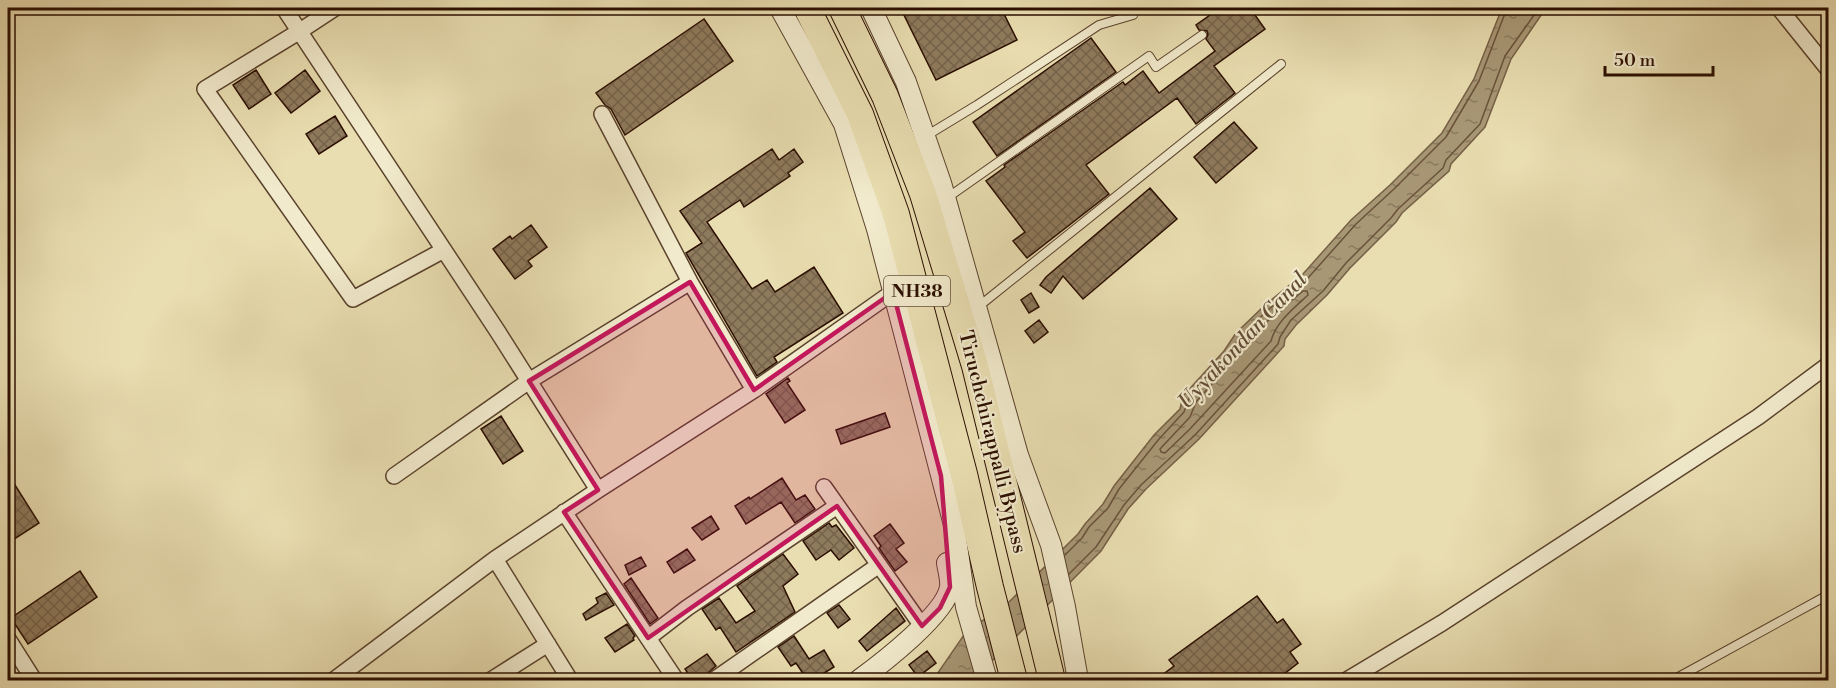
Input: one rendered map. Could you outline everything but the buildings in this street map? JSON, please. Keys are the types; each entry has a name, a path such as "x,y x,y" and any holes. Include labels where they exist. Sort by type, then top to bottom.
{"highway":[{"name":"Tiruchchirappalli Bypass","path":"807,8 860,114 896,214 964,474 1014,681"},
{"name":"Tiruchchirappalli Bypass","path":"842,8 885,96 923,194 975,366 1052,681"}],"street":[{"path":"284,8 530,381 598,490"},
{"path":"335,8 205,89 353,299 444,250"},
{"path":"780,8 844,124 877,229 954,525 966,607 987,681"},
{"path":"871,8 906,82 945,199 1018,455 1051,545 1078,681"},
{"path":"1779,8 1828,69"},
{"path":"602,114 690,282 754,390"},
{"path":"394,476 530,381 690,282"},
{"path":"334,681 495,559 754,390 893,292"},
{"path":"1347,681 1442,623 1748,423 1828,365"},
{"path":"859,681 895,654 940,608 950,587 941,518 941,476"},
{"path":"824,487 922,626"},
{"path":"648,638 687,608 837,506"},
{"path":"564,512 676,681"},
{"path":"495,559 570,681"},
{"path":"714,681 879,565"},
{"path":"8,639 13,658 34,681"},
{"path":"491,681 548,644"}],"lane":[{"path":"925,137 1099,25 1132,15"},
{"path":"945,199 1149,56 1156,67 1202,35"},
{"path":"976,308 1281,64"},
{"path":"1673,681 1828,595"}],"highlighted area":[{"path":"690,282 754,390 893,292 941,476 950,587 940,608 922,626 837,506 648,638 564,512 598,490 529,381"}],"water":[{"name":"Uyyakondan Canal","path":"1502,8 1546,8 1511,59 1485,127 1451,164 1449,171 1402,213 1327,295 1296,325 1285,339 1284,346 1199,439 1128,509 1101,551 973,680 933,680 966,632 1009,602 1078,534 1154,435 1180,409 1183,396 1224,351 1236,333 1265,305 1303,274 1351,220 1442,133 1474,79"}]}
